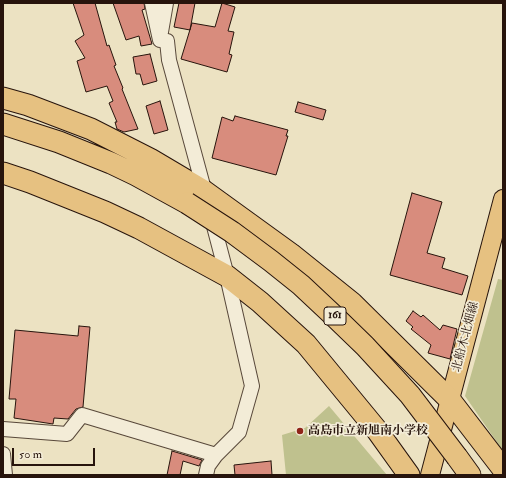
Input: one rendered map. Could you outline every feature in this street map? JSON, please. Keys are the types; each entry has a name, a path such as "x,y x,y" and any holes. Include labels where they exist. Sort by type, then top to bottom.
{"highway":[{"path":"3,98 28,105 91,129 150,159 204,191 291,254 352,303 450,400 503,469"},
{"name":"161","path":"3,124 59,142 111,163 142,178 187,203 232,232 271,261 301,285 365,346 410,395 470,475"},
{"path":"3,173 30,182 112,215 227,276 260,302 306,344 376,429 409,475"}],"main road":[{"name":"北船木北畑線","path":"430,475 503,199"}],"street":[{"path":"152,3 160,40"},
{"path":"160,40 166,3"},
{"path":"160,40 167,41 169,60 227,276 252,386 239,432 216,455 208,466 206,475"},
{"path":"3,429 67,434 82,415 216,455"},
{"path":"3,454 5,475"}],"green space":[{"path":"498,279 503,280 503,451 465,396"},
{"path":"329,406 387,475 286,475 282,435 305,428"}],"building":[{"path":"73,3 95,3 107,46 109,45 116,65 114,66 138,129 124,132 117,129 115,122 117,122 109,103 113,101 107,86 86,92 77,61 85,58 75,41 84,35"},
{"path":"113,3 144,3 145,9 142,10 152,44 141,46 139,36 126,40"},
{"path":"179,3 195,3 190,30 174,27"},
{"path":"222,3 235,7 228,31 234,32 229,54 232,55 227,72 181,59 192,23 215,27"},
{"path":"150,54 157,81 143,85 140,74 136,74 133,57"},
{"path":"160,101 168,130 154,134 146,106"},
{"path":"298,102 326,110 323,120 295,112"},
{"path":"235,116 288,130 286,136 288,136 276,175 212,158 222,117 233,121"},
{"path":"412,193 442,202 427,253 445,258 442,268 468,276 462,295 390,275"},
{"path":"413,311 421,317 423,315 440,330 443,325 457,329 450,359 428,353 431,345 411,329 413,327 406,321"},
{"path":"79,326 90,327 83,407 76,409 68,419 54,418 53,424 14,418 16,399 9,399 15,330 78,336"},
{"path":"172,451 202,460 199,466 183,461 180,475 167,475"},
{"path":"271,461 272,475 235,475 234,465"}],"place":[{"name":"高島市立新旭南小学校","path":"300,431"}]}
